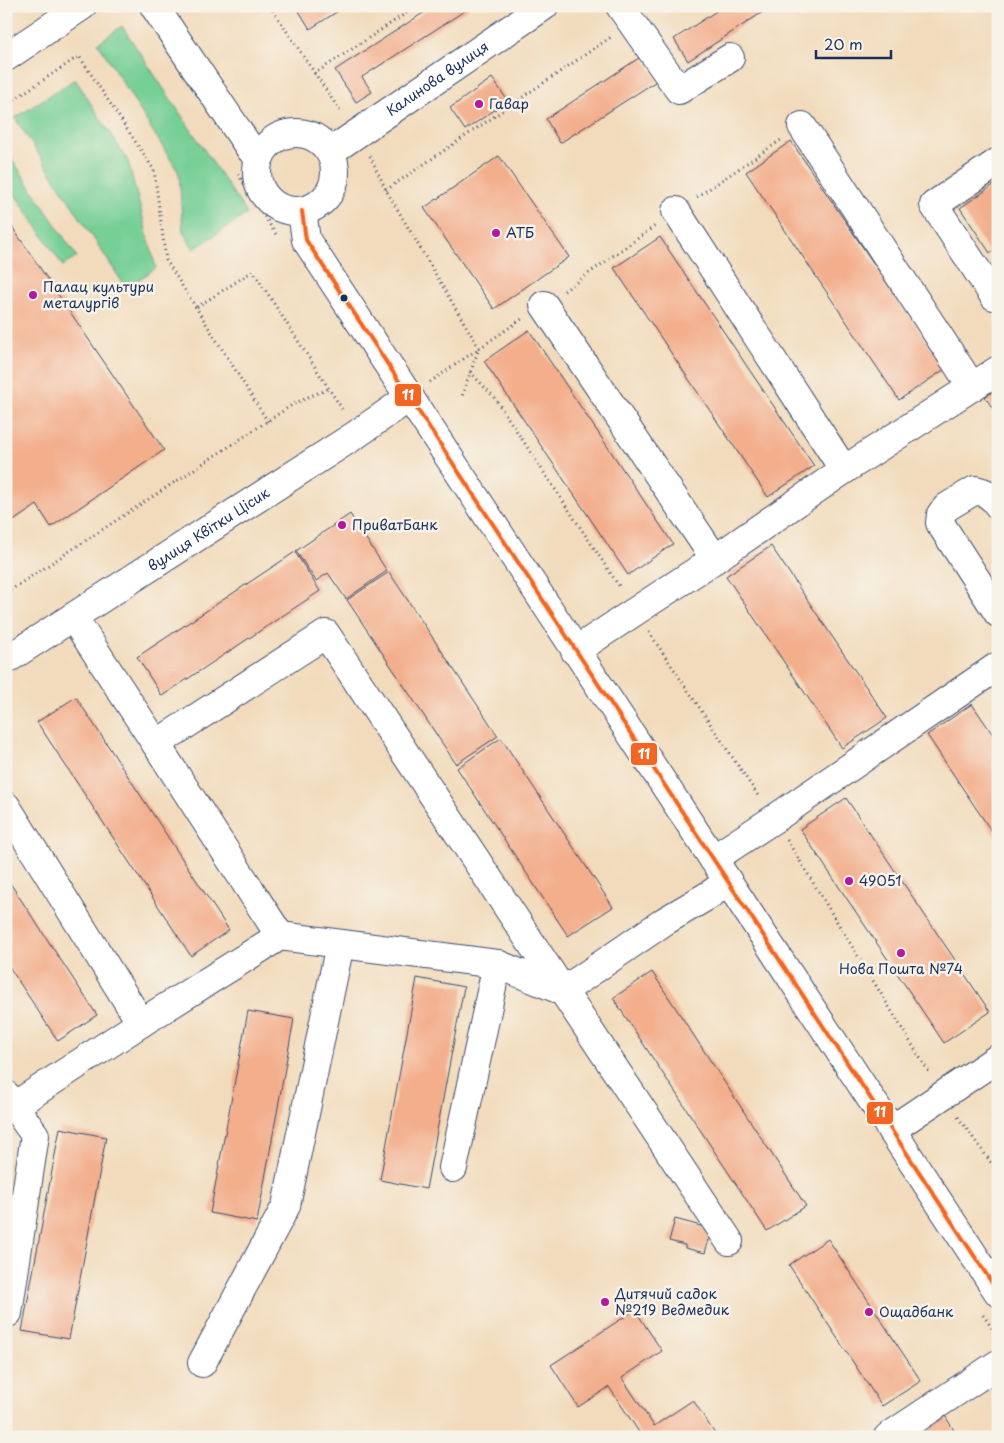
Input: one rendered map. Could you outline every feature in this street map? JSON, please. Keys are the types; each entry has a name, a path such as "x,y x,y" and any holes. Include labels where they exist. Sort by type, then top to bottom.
{"street":[{"path":"6,57 82,6"},
{"path":"154,6 256,152 257,179 261,190 268,200 278,207 302,216"},
{"name":"Калинова вулиця","path":"334,150 544,6"},
{"path":"626,15 678,90 730,58"},
{"path":"802,126 972,386"},
{"path":"256,152 277,138 301,133 312,136 334,150 336,177 332,189 324,200 302,216"},
{"path":"998,162 934,205 994,296 998,293"},
{"path":"676,211 844,470"},
{"path":"302,216 306,240 420,389 575,651 998,1292"},
{"path":"544,305 715,559"},
{"path":"575,651 715,559 844,470 998,370"},
{"name":"вулиця Квітки Цісик","path":"6,660 349,439 420,389"},
{"path":"998,505 985,492 975,490 947,507 941,514 940,523 998,613"},
{"path":"73,617 280,936"},
{"path":"156,744 326,634 730,1241"},
{"path":"713,859 998,666"},
{"path":"6,806 140,1022"},
{"path":"563,991 665,921 728,882"},
{"path":"6,1312 8,1313 13,1238 35,1135 10,1100 280,936 497,964 563,991"},
{"path":"202,1363 286,1206 340,944"},
{"path":"453,1168 497,964"},
{"path":"890,1130 998,1058"},
{"path":"888,1437 998,1364"}],"path":[{"path":"270,6 314,74 418,6"},
{"path":"386,190 626,15"},
{"path":"6,105 79,56 154,170 166,260 268,422"},
{"path":"299,122 315,126 328,134 334,150 343,158 345,170 344,183 332,205 314,217 302,216 290,221 276,217 264,210 254,199 248,188 247,162 256,152 261,136 268,130 283,124 299,122"},
{"path":"420,389 802,126"},
{"path":"374,162 386,190 479,348"},
{"path":"196,308 253,271 342,410"},
{"path":"462,396 479,348"},
{"path":"470,372 494,398 774,819 942,1095 998,1172"},
{"path":"6,593 292,405 329,389"}],"green space":[{"path":"122,26 247,214 194,249 183,232 179,173 98,43"},
{"path":"75,79 128,161 156,268 126,288 15,118"},
{"path":"6,150 77,257 63,266 6,181"}],"building":[{"path":"296,6 346,6 310,29"},
{"path":"434,6 468,6 469,8 362,77 372,92 356,102 335,70"},
{"path":"724,6 772,6 688,61 674,39"},
{"path":"642,56 658,80 560,143 546,119"},
{"name":"Гавар","path":"492,78 508,101 465,130 450,108"},
{"path":"791,141 945,369 899,400 746,172"},
{"name":"АТБ","path":"499,156 569,257 494,309 424,208"},
{"path":"998,182 998,247 990,253 960,208"},
{"name":"Палац культури металургів","path":"6,218 164,450 51,527 37,505 6,526 6,461 8,459 6,456"},
{"path":"660,237 814,466 768,497 614,268"},
{"path":"529,330 673,544 628,575 484,361"},
{"path":"998,388 998,416 985,397"},
{"path":"350,514 387,571 346,599 328,573 316,581 296,551"},
{"path":"771,546 887,718 842,748 726,576"},
{"path":"295,552 320,591 162,696 137,657"},
{"path":"389,572 498,736 456,764 347,600"},
{"path":"76,697 229,930 191,956 37,722"},
{"path":"972,704 998,742 998,841 927,735"},
{"path":"501,738 613,907 568,936 457,768"},
{"path":"846,798 990,1012 944,1043 800,829"},
{"path":"6,877 97,1015 58,1041 6,962"},
{"path":"652,972 806,1206 767,1231 613,998"},
{"path":"417,978 464,987 426,1189 380,1180"},
{"path":"248,1011 294,1019 257,1222 210,1213"},
{"path":"60,1128 106,1137 69,1339 22,1331"},
{"path":"675,1219 712,1229 705,1253 685,1248 685,1245 669,1241"},
{"path":"828,1239 921,1381 882,1406 789,1265"},
{"path":"635,1310 662,1351 622,1378 654,1426 693,1400 717,1437 638,1437 641,1435 609,1387 578,1407 551,1365"},
{"path":"944,1414 958,1437 910,1437"}],"transit line":[{"name":"11","path":"302,211 306,240 998,1292"}],"place":[{"name":"Гавар","path":"479,104"},
{"name":"АТБ","path":"496,233"},
{"name":"Палац культури металургів","path":"33,295"},
{"name":"ПриватБанк","path":"342,525"},
{"name":"49051","path":"849,881"},
{"name":"Нова Пошта №74","path":"901,953"},
{"name":"Дитячий садок №219 Ведмедик","path":"605,1302"},
{"name":"Ощадбанк","path":"869,1312"}]}
